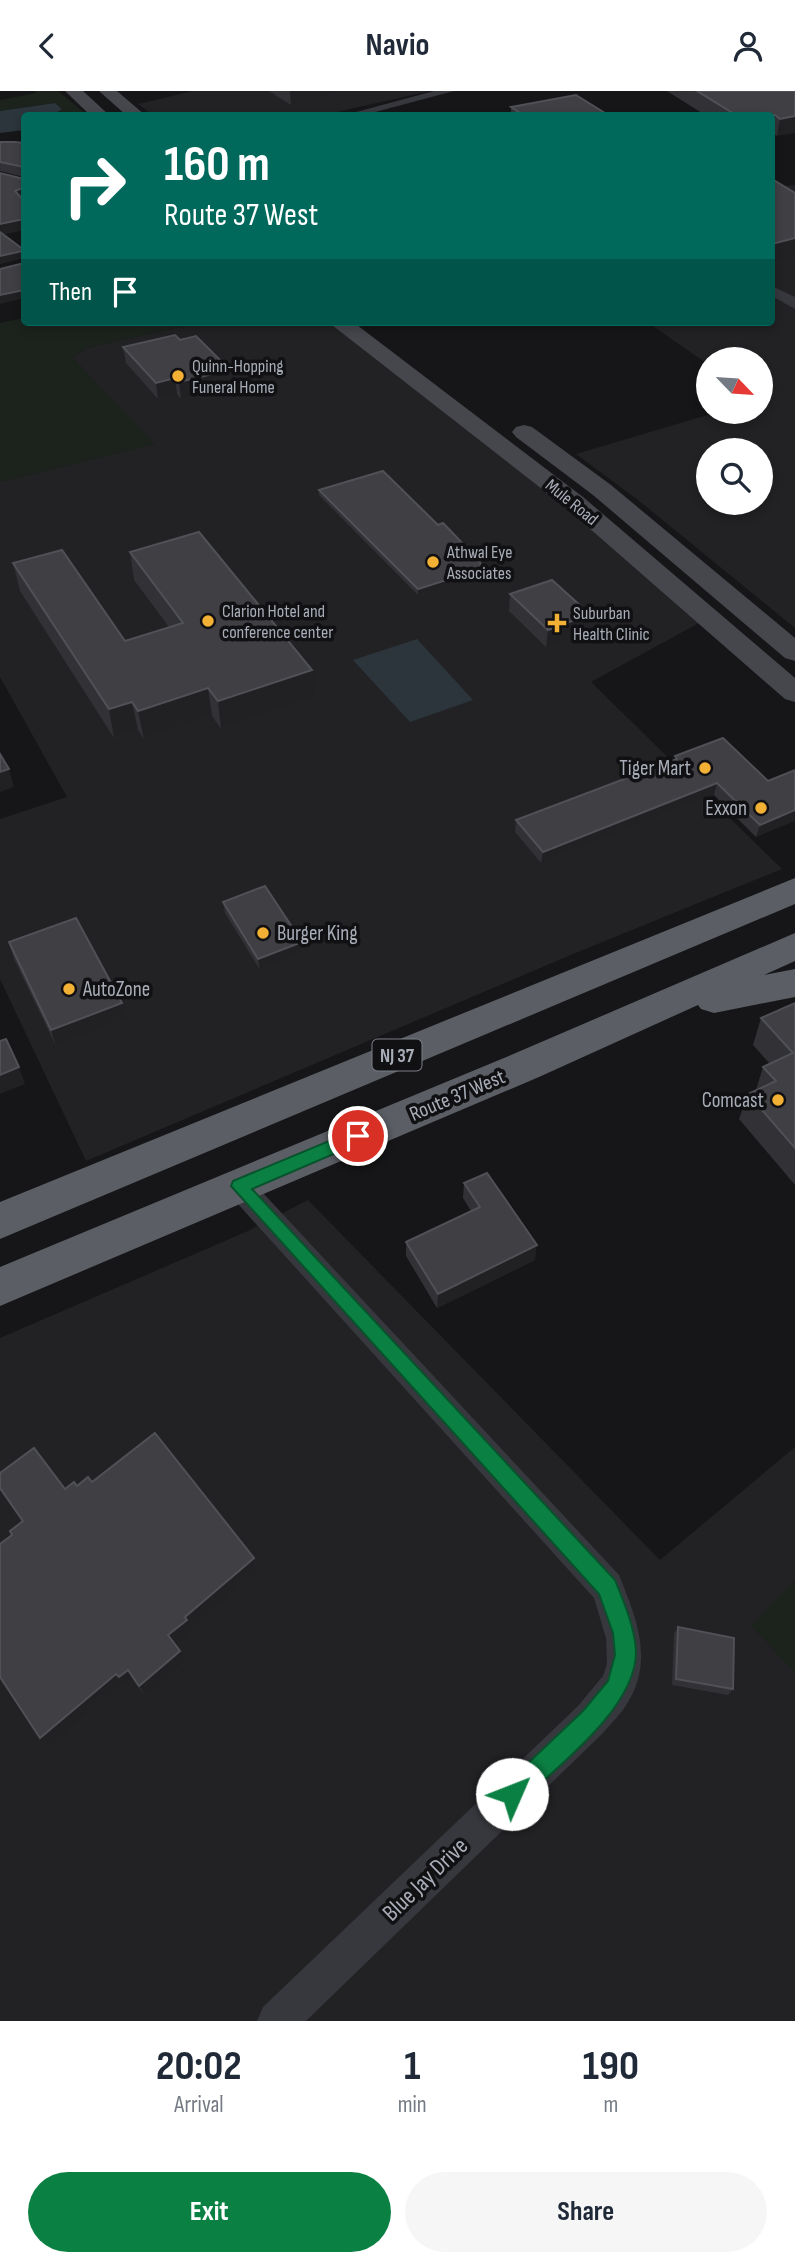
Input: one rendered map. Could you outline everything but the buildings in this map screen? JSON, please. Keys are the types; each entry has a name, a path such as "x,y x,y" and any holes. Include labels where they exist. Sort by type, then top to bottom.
{"highway":[{"name":"NJ 37","path":"0,1221 795,890"},
{"name":"Route 37 West","path":"0,1287 525,1066 795,946"},
{"path":"643,1012 795,983"}],"main road":[{"path":"73,91 97,112"},
{"path":"107,91 132,112"},
{"path":"348,329 386,328"},
{"name":"Mule Road","path":"348,329 544,479 795,693"},
{"path":"427,362 467,392"},
{"name":"Mule Road","path":"503,417 653,531 795,652"},
{"path":"544,479 573,469"},
{"path":"621,543 653,531"}],"street":[{"path":"363,112 448,91"},
{"path":"776,292 795,303"},
{"name":"Blue Jay Drive","path":"239,1186 607,1587 623,1633 625,1655 617,1687 591,1719 276,2021"}],"shaded area":[{"path":"35,91 58,91 83,112 58,112 62,109 55,103 0,111 0,100 36,93"},
{"path":"193,91 430,91 337,112 149,112 138,104"},
{"path":"55,103 62,109 58,112 21,112 21,130 0,133 0,111"},
{"path":"795,185 795,628 638,500 576,454 696,418 696,424 774,423 774,347 696,347 696,356 653,326 775,326 775,187"},
{"path":"21,319 21,326 183,326 87,348 72,357 155,444 0,482 0,323"},
{"path":"183,326 333,326 562,504 699,623 591,682 782,869 573,954 86,1161 0,979 0,819 67,797 0,677 0,482 154,444 72,357 87,348"},
{"path":"417,639 473,700 410,722 353,660"},
{"path":"308,1200 660,1560 795,1447 795,2021 0,2021 0,1338 248,1231"},
{"path":"795,1580 795,1672 751,1626"}],"place":[{"name":"Quinn-Hopping Funeral Home","path":"178,376"},
{"name":"Athwal Eye Associates","path":"433,562"},
{"name":"Clarion Hotel and conference center","path":"208,621"},
{"name":"Suburban Health Clinic","path":"557,623"},
{"name":"Tiger Mart","path":"705,768"},
{"name":"Exxon","path":"761,808"},
{"name":"Burger King","path":"263,933"},
{"name":"AutoZone","path":"69,989"},
{"name":"Comcast","path":"778,1100"}],"route":[{"path":"358,1136 239,1186 607,1587 623,1633 625,1655 617,1687 591,1719 512,1794"}]}
